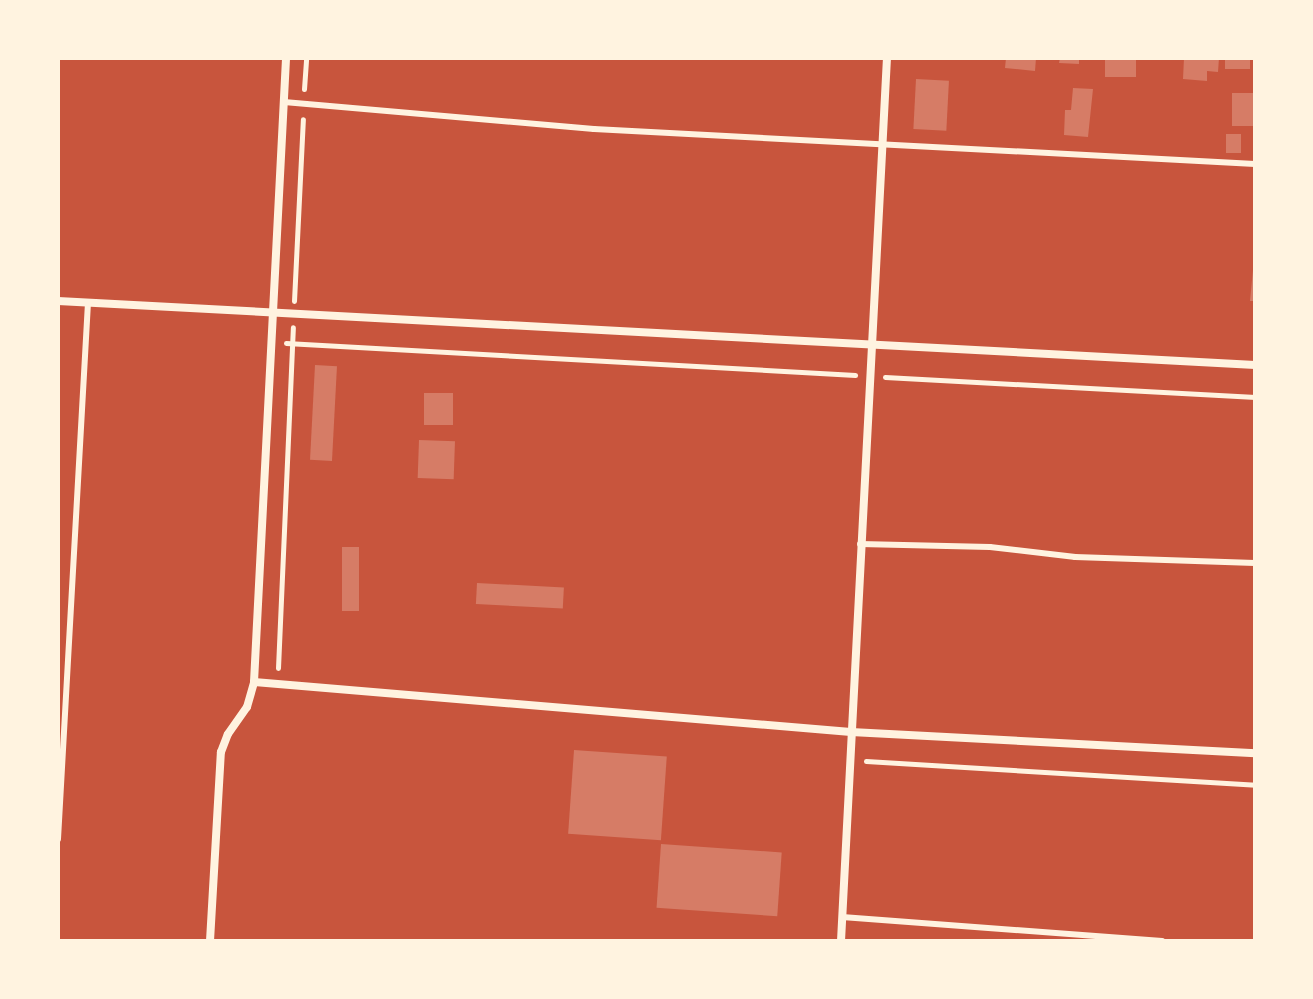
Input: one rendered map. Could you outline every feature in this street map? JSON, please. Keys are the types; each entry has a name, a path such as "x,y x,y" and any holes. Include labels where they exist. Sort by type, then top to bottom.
{"street":[{"path":"210,941 221,752 228,734 247,707 254,682 274,343 286,58"},
{"path":"841,941 868,376 887,58"},
{"path":"58,301 1255,365"},
{"path":"254,682 851,732 1255,753"}],"lane":[{"path":"284,102 594,129 883,146 1127,154 1255,164"},
{"path":"58,839 88,303"},
{"path":"860,544 990,547 1075,557 1255,563"},
{"path":"842,917 1162,941"}],"path":[{"path":"277,684 306,58"},
{"path":"274,343 1255,397"},
{"path":"866,761 1255,785"}],"building":[{"path":"1006,58 1036,58 1035,71 1005,68"},
{"path":"1060,58 1079,58 1079,64 1059,63"},
{"path":"1105,58 1136,58 1136,77 1105,77"},
{"path":"1184,58 1219,58 1218,72 1207,71 1207,81 1183,79"},
{"path":"1225,58 1250,58 1250,69 1225,69"},
{"path":"916,79 949,81 946,131 913,129"},
{"path":"1073,88 1093,89 1088,137 1064,135 1065,110 1071,110"},
{"path":"1232,93 1255,93 1255,126 1232,126"},
{"path":"1226,134 1241,134 1241,153 1226,153"},
{"path":"1253,270 1255,301 1250,301"},
{"path":"315,365 337,366 332,461 310,460"},
{"path":"424,393 453,393 453,425 424,425"},
{"path":"419,440 455,441 454,479 418,478"},
{"path":"342,547 359,547 359,611 342,611"},
{"path":"477,583 564,588 563,609 476,604"},
{"path":"574,750 667,756 661,840 568,834"},
{"path":"661,844 782,852 777,916 657,908"}]}
